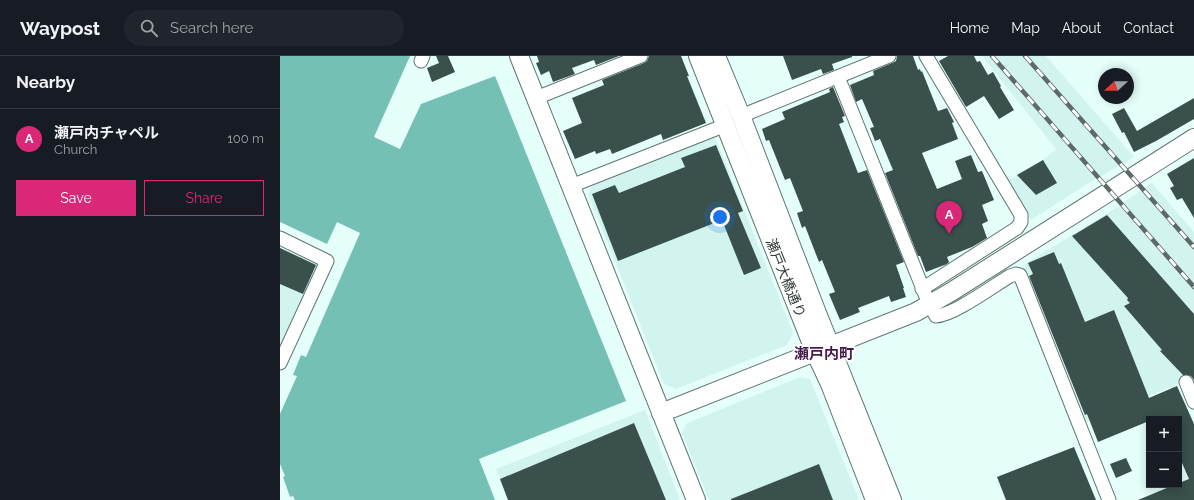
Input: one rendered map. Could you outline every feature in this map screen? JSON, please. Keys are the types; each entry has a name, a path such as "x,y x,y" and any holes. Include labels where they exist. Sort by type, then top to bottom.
{"street":[{"path":"520,56 696,500"},
{"path":"536,98 641,56"},
{"name":"瀬戸大橋通り","path":"698,56 726,125 823,348 892,500"},
{"name":"瀬戸大橋通り","path":"716,56 741,116 823,348 830,384 875,500"},
{"path":"741,116 889,56"},
{"path":"662,413 916,312 925,296 1017,228 1021,222 1021,215 926,56"},
{"path":"838,77 925,296 936,316 942,316 957,309 1010,276 1016,274 1020,275 1109,500"},
{"path":"571,186 726,125"},
{"path":"925,296 964,283 1194,138"},
{"path":"280,238 327,260 280,363"},
{"path":"1186,382 1194,402"}],"shaded area":[{"path":"280,56 410,56 374,137 400,149 421,104 495,76 626,401 479,459 495,500 295,500 293,496 290,497 283,477 285,476 280,464 280,414 297,376 293,375 301,355 306,357 360,233 337,222 327,244 280,222"},
{"path":"982,56 1046,56 1134,157 1084,186 1031,220 1008,181 1043,160 1056,149"},
{"path":"715,137 793,333 787,345 676,389 664,384 588,194 592,186"},
{"path":"1152,183 1194,232 1194,369 1178,384 1086,422 1024,269 1025,264 1108,213"},
{"path":"280,247 318,265 280,350"},
{"path":"800,377 810,379 859,500 709,500 682,433 687,423"},
{"path":"645,410 680,500 508,500 496,469"}],"building":[{"path":"436,56 448,56 455,72 432,82 427,68 439,63"},
{"path":"537,56 619,56 596,65 594,60 572,68 575,74 553,82 549,71 541,75 536,63 539,62"},
{"path":"649,56 681,56 689,76 687,76 706,123 663,140 661,134 612,154 610,149 596,154 595,151 575,159 563,131 582,123 572,98 604,85 602,80 644,63 647,61"},
{"path":"783,56 852,57 832,64 834,70 823,74 821,69 792,80"},
{"path":"897,56 913,56 918,70 920,69 921,72 922,71 938,111 947,108 954,122 952,123 958,139 922,153 937,189 962,179 955,161 971,155 978,172 982,171 994,200 982,205 988,221 982,224 987,238 972,247 947,257 949,262 947,264 926,272 920,256 918,256 885,173 893,170 880,139 875,141 870,128 874,127 862,99 856,102 850,85 874,75 873,71 896,61"},
{"path":"948,56 974,56 977,62 980,61 988,75 993,72 1014,110 999,119 984,96 966,107 939,61"},
{"path":"833,87 845,116 842,117 844,122 839,124 858,173 867,170 904,262 896,265 906,297 891,302 889,296 858,308 860,312 840,320 829,294 835,292 822,260 819,262 805,226 802,228 797,213 803,211 790,178 785,180 769,140 766,141 762,129 785,119 782,112 830,92 829,89"},
{"path":"1194,98 1194,119 1134,152 1124,132 1122,133 1112,114 1124,108 1137,131"},
{"path":"716,145 743,211 738,213 761,268 744,275 722,220 618,261 592,194 615,185 619,193 685,167 681,158"},
{"path":"1194,158 1194,218 1182,198 1177,200 1170,188 1174,186 1167,174"},
{"path":"1043,160 1057,183 1036,195 1017,175"},
{"path":"1107,215 1194,314 1194,380 1191,376 1183,375 1160,351 1162,350 1124,306 1130,303 1127,300 1128,298 1072,236"},
{"path":"280,248 316,265 303,294 280,284"},
{"path":"1054,252 1059,264 1061,263 1085,322 1114,310 1149,398 1177,386 1194,424 1194,500 1138,500 1167,488 1182,488 1182,482 1189,479 1182,463 1182,416 1146,416 1146,422 1098,442 1087,414 1085,415 1029,276 1033,274 1028,263"},
{"path":"634,423 666,500 508,500 500,479"},
{"path":"1074,447 1096,500 1006,500 997,477"},
{"path":"1126,458 1132,471 1116,478 1110,464"},
{"path":"819,464 833,500 731,500 731,499"}],"railway":[{"path":"992,56 1194,287"},
{"path":"1025,56 1194,247"}],"place":[{"name":"瀬戸内チャペル","path":"949,234"}],"district":[{"name":"瀬戸内町","path":"824,354"}]}
